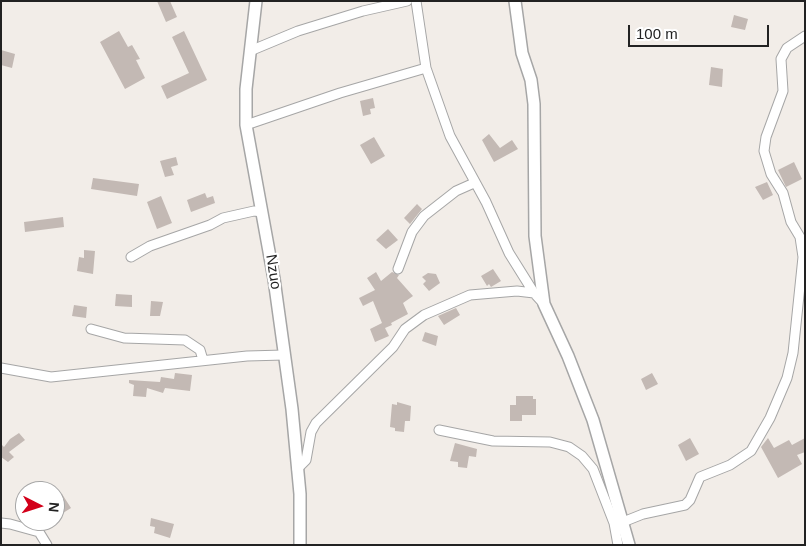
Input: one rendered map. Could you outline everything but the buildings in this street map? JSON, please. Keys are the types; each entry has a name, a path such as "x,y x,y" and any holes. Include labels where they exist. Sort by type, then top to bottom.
{"street":[{"name":"Nzuo","path":"256,1 250,51 246,125 262,212 284,355 297,469 300,545"},
{"path":"250,51 298,31 363,11 407,1"},
{"path":"416,1 426,68 450,136 486,202 509,253 534,293 544,304"},
{"path":"515,1 522,53 531,80 534,104 535,236 544,304 568,356 593,420 630,545"},
{"path":"623,522 643,514 685,505 690,500 700,477 730,465 750,450 770,418 787,378 793,353 803,258 800,237 791,222 783,193 771,174 764,151 766,137 782,91 781,59 787,48 805,36"},
{"path":"246,125 340,93 426,68"},
{"path":"398,269 404,250 424,216 447,197 474,183"},
{"path":"131,256 150,246 210,225 223,218 254,210 262,212"},
{"path":"297,469 306,460 311,432 316,423 393,347 405,329 424,315 470,295 517,291 534,293"},
{"path":"91,329 124,338 185,340 200,350 204,360"},
{"path":"1,368 51,378 204,360 266,354 284,355"},
{"path":"439,430 492,441 550,442 569,447 582,456 593,469 614,524 618,545"},
{"path":"1,523 39,532 47,545"}]}
